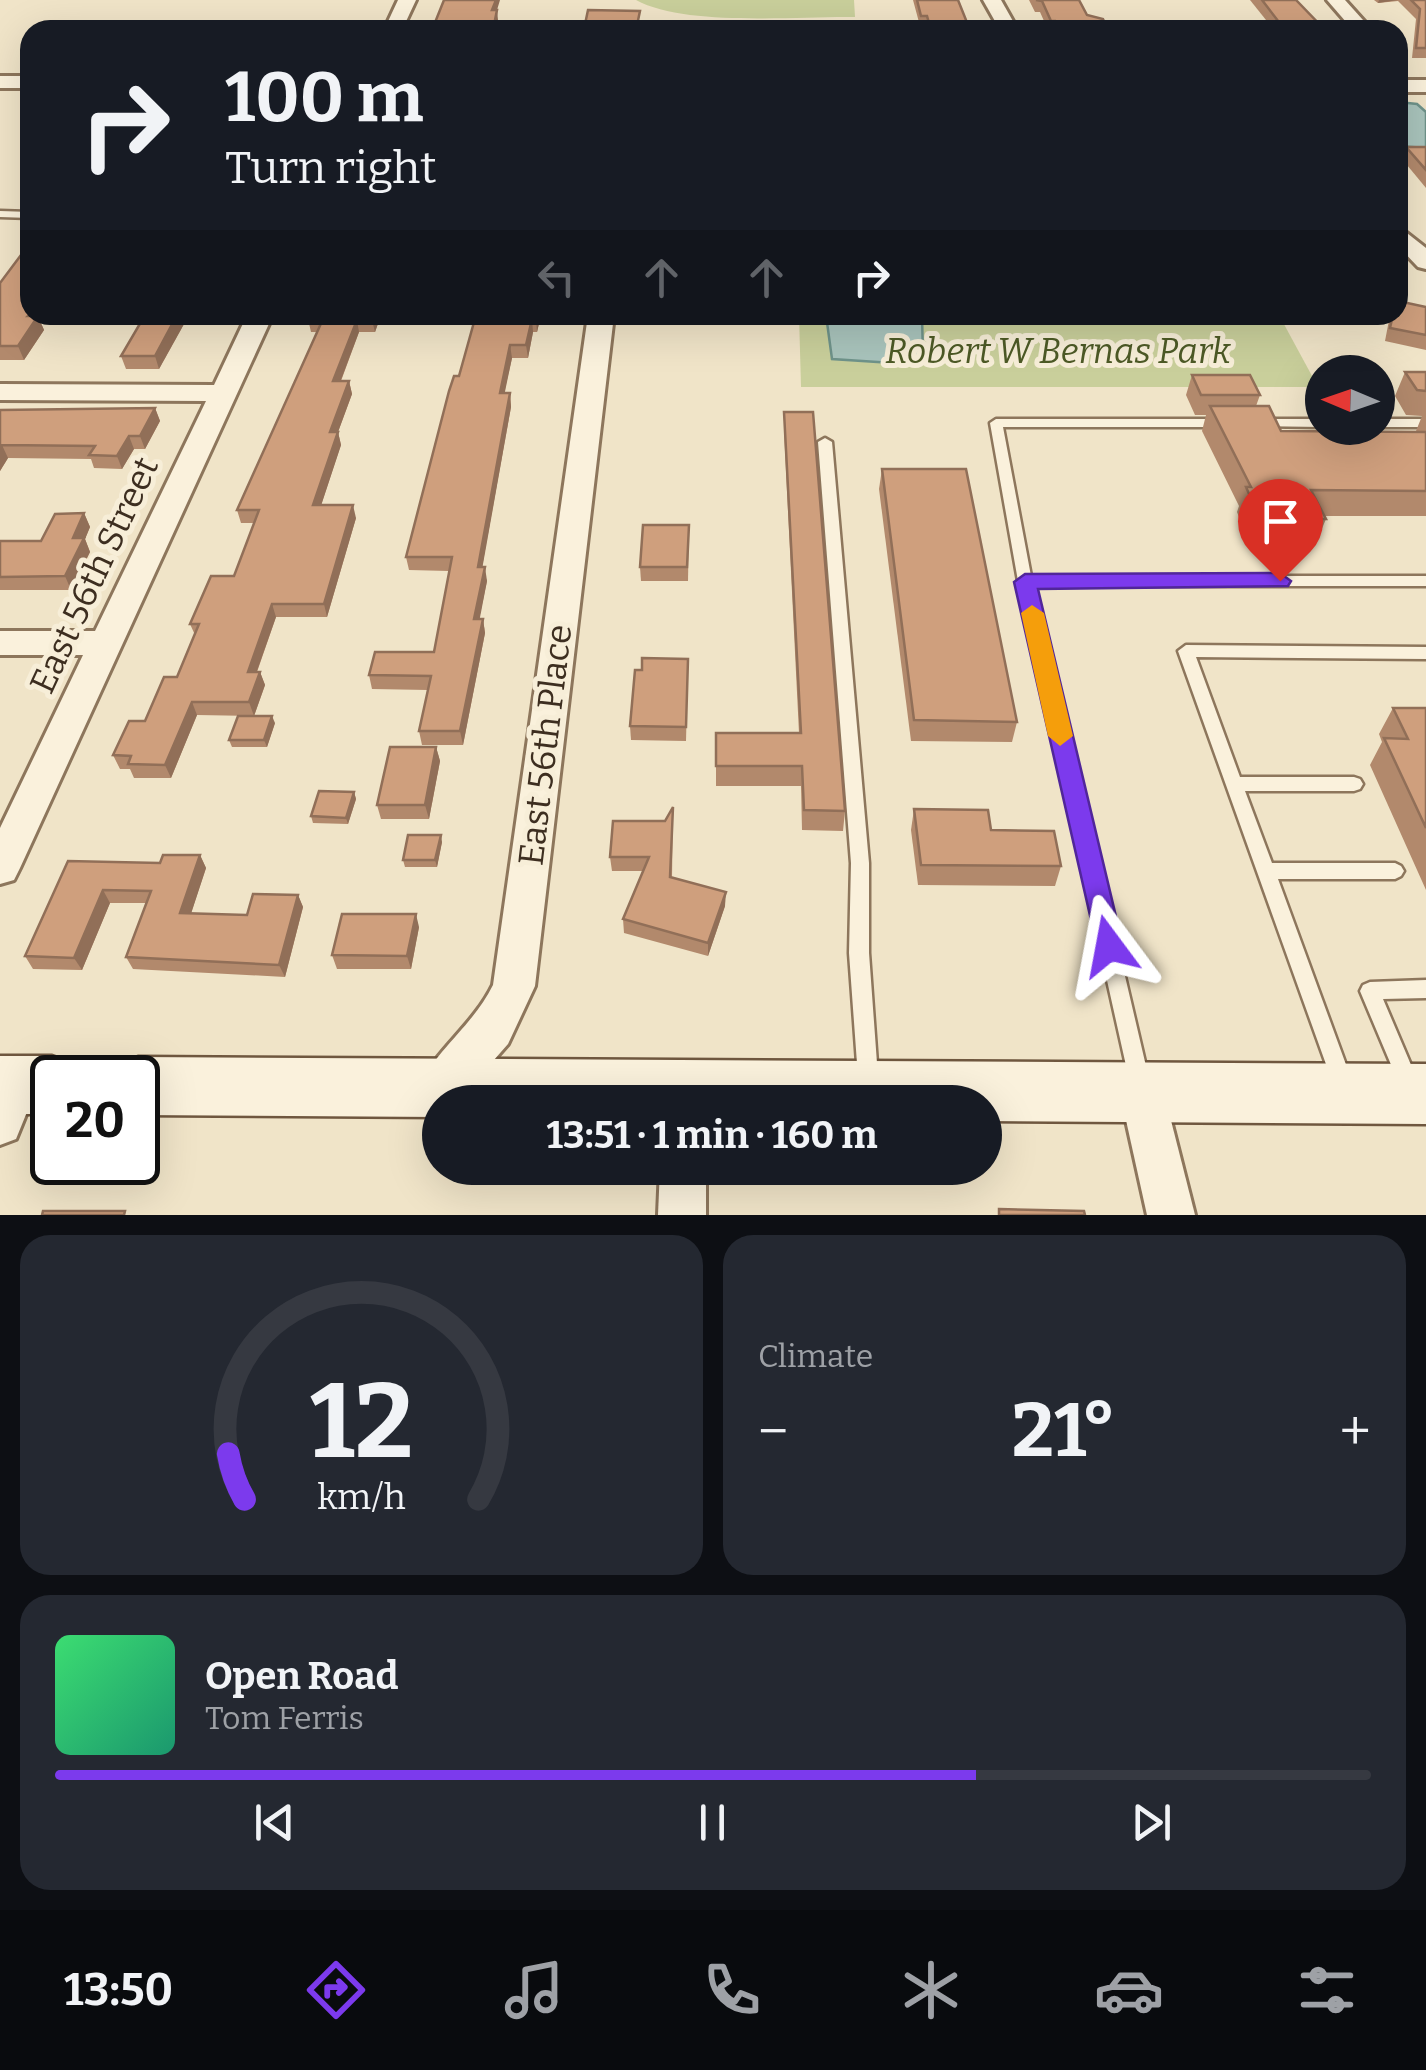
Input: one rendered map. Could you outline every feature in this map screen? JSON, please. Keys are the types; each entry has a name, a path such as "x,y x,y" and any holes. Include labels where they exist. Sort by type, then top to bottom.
{"main road":[{"path":"160,1086 422,1089"},
{"path":"1002,1091 1420,1094"}],"street":[{"path":"1336,0 1353,20"},
{"path":"1408,243 1426,262"},
{"name":"East 56th Street","path":"0,868 255,325"},
{"name":"East 56th Place","path":"444,1085 493,1030 514,986 601,325"},
{"path":"0,392 223,393"},
{"path":"0,642 106,643"},
{"path":"1142,1092 1170,1215"},
{"path":"682,1215 683,1185"}],"lane":[{"path":"1142,1092 1025,582 996,422 1305,423"},
{"path":"1395,423 1426,423"},
{"path":"826,442 860,864 858,953 869,1085"},
{"path":"1025,582 1426,581"},
{"path":"1346,1094 1186,651 1426,653"},
{"path":"1234,784 1354,784"},
{"path":"1266,871 1395,870"},
{"path":"1420,1094 1370,991 1426,989"}],"green space":[{"path":"636,0 854,0 855,17 711,17 683,14"},
{"name":"Robert W Bernas Park","path":"799,325 1284,325 1305,363 1305,387 801,387"}],"water":[{"path":"1408,103 1417,104 1426,112 1426,148 1408,147"},
{"path":"827,325 922,325 923,357 908,364 832,359"}],"building":[{"path":"444,0 496,0 492,10 497,10 495,20 436,20"},
{"path":"917,0 958,0 966,20 928,20 921,16"},
{"path":"1036,0 1079,0 1087,15 1103,20 1051,20 1042,1"},
{"path":"1262,0 1296,0 1315,20 1277,20"},
{"path":"1411,0 1426,0 1426,48 1416,48 1420,9"},
{"path":"588,10 640,11 638,20 586,20"},
{"path":"1408,147 1426,147 1426,170 1408,149"},
{"path":"20,256 20,325 32,325 18,346 0,346 0,283"},
{"path":"1408,303 1426,307 1426,335 1390,328 1408,325"},
{"path":"139,325 172,325 155,356 121,356"},
{"path":"320,325 355,325 333,381 349,381 330,432 338,432 313,505 353,505 324,604 272,604 248,672 260,672 249,702 192,702 165,765 128,764 131,756 113,755 129,721 145,721 164,677 177,677 199,624 190,624 211,576 234,576 259,510 237,510"},
{"path":"473,325 531,325 526,345 510,345 500,393 510,393 478,567 485,567 474,619 483,619 460,731 419,731 431,676 369,675 375,652 434,652 452,557 406,557 449,391 454,376 459,376"},
{"path":"1405,372 1426,372 1426,391 1417,390"},
{"path":"1192,375 1250,375 1260,395 1201,395"},
{"path":"1210,406 1269,406 1281,431 1305,431 1305,445 1395,445 1395,432 1426,432 1426,491 1311,490 1326,519 1260,519 1246,487 1251,487"},
{"path":"155,408 140,436 129,436 117,456 89,455 95,446 2,445 0,449 0,410"},
{"path":"784,412 813,412 845,811 804,810 802,766 716,766 716,733 801,733"},
{"path":"882,469 966,469 1017,722 914,720"},
{"path":"84,513 73,538 84,538 65,576 0,577 0,541 41,541 55,514"},
{"path":"643,525 689,525 687,567 640,567"},
{"path":"642,658 688,659 686,727 630,726 635,670 642,670"},
{"path":"1393,708 1426,708 1426,828 1384,738 1408,739"},
{"path":"238,716 272,716 264,740 229,740"},
{"path":"390,747 436,747 425,805 377,805"},
{"path":"319,791 354,792 346,818 311,816"},
{"path":"673,807 670,877 726,892 708,943 623,919 649,857 610,857 613,821 665,821"},
{"path":"914,809 988,810 991,830 1054,831 1061,866 921,865"},
{"path":"408,835 441,835 435,860 403,860"},
{"path":"163,855 200,855 180,913 247,915 253,894 298,895 279,965 126,957 151,891 103,890 74,958 25,956 68,861 160,863"},
{"path":"342,914 416,914 407,956 332,955"},
{"path":"999,1209 1084,1211 1085,1215 999,1215"},
{"path":"43,1211 125,1211 124,1215 42,1215"}],"slow traffic":[{"path":"1032,613 1060,736"}],"route":[{"path":"1109,946 1025,582 1280,581"}]}
